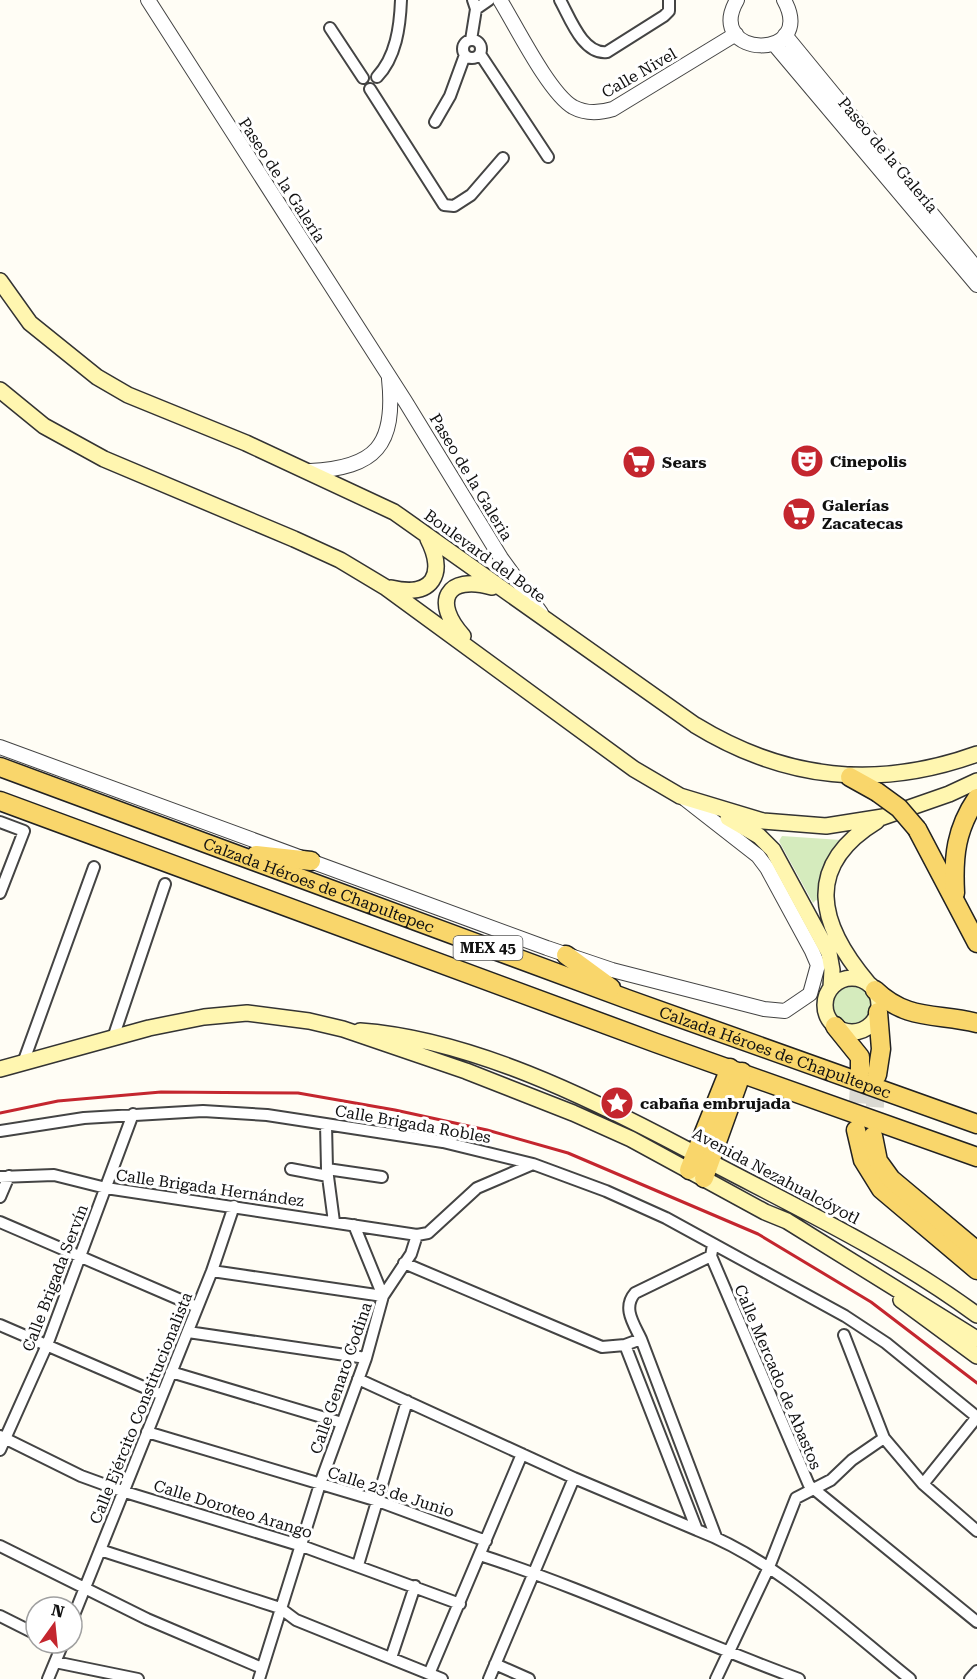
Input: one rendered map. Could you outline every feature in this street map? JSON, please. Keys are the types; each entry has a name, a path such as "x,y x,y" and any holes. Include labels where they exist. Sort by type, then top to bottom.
{"main road":[{"name":"Boulevard del Bote","path":"0,281 30,323 97,377 128,395 310,471 394,512 714,737 736,748 798,769 850,777 893,775 923,770 977,754"},
{"path":"0,390 44,426 104,459 340,560 385,587 634,769 681,796 756,820 788,825 826,826 887,816 917,807 977,781"},
{"path":"385,587 411,592 421,590 432,581 437,566 436,555 427,537"},
{"path":"487,662 450,622 446,600 455,586 468,582 501,589"},
{"name":"Calzada Héroes de Chapultepec","path":"0,767 627,999 977,1124"},
{"path":"850,777 899,808 917,829 977,944"},
{"path":"955,898 956,840 977,798"},
{"name":"Calzada Héroes de Chapultepec","path":"0,801 977,1157"},
{"path":"707,806 759,836 773,850 829,953 832,970 825,1009 869,1073 880,1049 878,1012 871,986"},
{"path":"887,816 863,830 839,854 829,871 825,891 825,908 831,926 847,958 892,1006 977,1023"},
{"path":"225,851 311,861"},
{"path":"566,954 627,999"},
{"path":"830,988 848,978 871,986"},
{"path":"835,1026 843,1031 861,1031 869,1026 878,1012"},
{"name":"Avenida Nezahualcóyotl","path":"0,1069 180,1021 247,1013 288,1018 343,1029 403,1036 507,1066 580,1097 700,1166 739,1197 813,1236 977,1339"},
{"path":"700,1166 736,1070"},
{"path":"977,1251 891,1179 878,1161 864,1133 862,1160 881,1188 977,1270"},
{"name":"Avenida Nezahualcóyotl","path":"700,1166 747,1180 882,1252 977,1315"},
{"path":"739,1197 747,1180"},
{"name":"Avenida Nezahualcóyotl","path":"765,1212 782,1228 894,1296 977,1356"}],"street":[{"name":"Paseo de la Galería","path":"148,0 389,376"},
{"path":"370,89 377,85 376,77 387,64 392,52 398,31 401,0"},
{"path":"435,123 450,96 465,55 463,47 471,40 475,4 489,0"},
{"name":"Calle Nivel","path":"500,0 553,88 572,106 592,113 613,110 736,34"},
{"path":"560,0 588,48 600,53 607,52 664,16 669,11 669,0"},
{"path":"736,0 732,12 732,24 736,34 742,40 757,47 774,44 785,35 790,17 784,0"},
{"path":"330,28 363,78 363,86 370,89 444,205 454,206 471,195 503,158"},
{"name":"Paseo de la Galería","path":"785,35 977,269"},
{"path":"471,40 480,44 480,54 548,157"},
{"name":"Paseo de la Galería","path":"774,44 977,285"},
{"path":"465,55 473,58 480,54"},
{"path":"363,78 369,73 376,77"},
{"path":"310,471 349,467 379,448 390,417 389,376"},
{"name":"Paseo de la Galeria","path":"389,376 501,558 548,622"},
{"path":"0,747 612,970 764,1009 785,1011 810,994 830,988"},
{"path":"681,796 748,847 767,868 818,965 810,994"},
{"path":"0,822 24,831 0,893"},
{"path":"23,1063 94,867"},
{"path":"113,1038 165,884"},
{"name":"Calle Brigada Robles","path":"0,1131 133,1114 203,1111 326,1124 443,1142 533,1164 616,1195 666,1218 794,1287 886,1343 977,1417 923,1484"},
{"name":"Calle Brigada Servín","path":"0,1450 2,1437 46,1345 133,1114"},
{"path":"326,1124 327,1173 334,1222"},
{"path":"417,1235 428,1233 477,1188 533,1164"},
{"path":"291,1169 382,1177"},
{"name":"Calle Brigada Hernández","path":"5,1176 54,1174 106,1188 417,1235"},
{"path":"0,1197 5,1176"},
{"name":"Calle Ejército Constitucionalista","path":"82,1595 212,1271 234,1206"},
{"path":"0,1222 197,1307"},
{"path":"354,1225 383,1296"},
{"name":"Calle Genaro Codina","path":"260,1673 321,1484 366,1358 383,1296 411,1254 417,1235"},
{"path":"713,1245 711,1256 647,1286 632,1296 628,1311 641,1339 716,1537"},
{"name":"Calle Mercado de Abastos","path":"711,1256 804,1477 812,1488 977,1622"},
{"path":"404,1263 602,1347 625,1345 641,1339"},
{"path":"212,1271 383,1296"},
{"path":"0,1325 162,1395"},
{"path":"188,1332 366,1358"},
{"path":"844,1335 884,1438 923,1484 977,1530"},
{"path":"625,1345 698,1530"},
{"path":"171,1372 342,1423"},
{"path":"358,1379 574,1478 716,1537 769,1567 910,1679"},
{"path":"358,1565 407,1401"},
{"name":"Calle 23 de Junio","path":"147,1432 378,1501 486,1541"},
{"name":"Calle Doroteo Arango","path":"2,1437 81,1476 125,1492 302,1546 460,1604"},
{"path":"716,1679 769,1567 796,1498 831,1480 852,1460 884,1438"},
{"path":"429,1674 522,1454"},
{"path":"489,1679 574,1478"},
{"path":"0,1546 260,1673"},
{"path":"100,1550 280,1608 296,1620 442,1679"},
{"path":"480,1555 534,1573 727,1653 799,1679"},
{"path":"391,1658 415,1586"},
{"path":"0,1616 24,1628"},
{"path":"48,1679 57,1655"},
{"path":"56,1662 138,1679"},
{"path":"495,1664 529,1679"},
{"path":"970,1679 977,1671"}],"green space":[{"path":"782,836 841,840 820,902 816,900 813,903 779,841"},
{"path":"852,985 866,991 872,1005 866,1019 852,1025 838,1019 832,1005 838,991"}],"tunnel":[{"path":"856,1130 860,1072"},
{"path":"873,1134 877,1075"}],"railway":[{"path":"0,1113 58,1101 161,1092 298,1093 395,1110 487,1130 568,1153 758,1234 871,1302 977,1383"}],"place":[{"name":"Cinepolis","path":"807,461"},
{"name":"Sears","path":"639,462"},
{"name":"Galerías Zacatecas","path":"799,514"},
{"name":"cabaña embrujada","path":"617,1103"}]}
